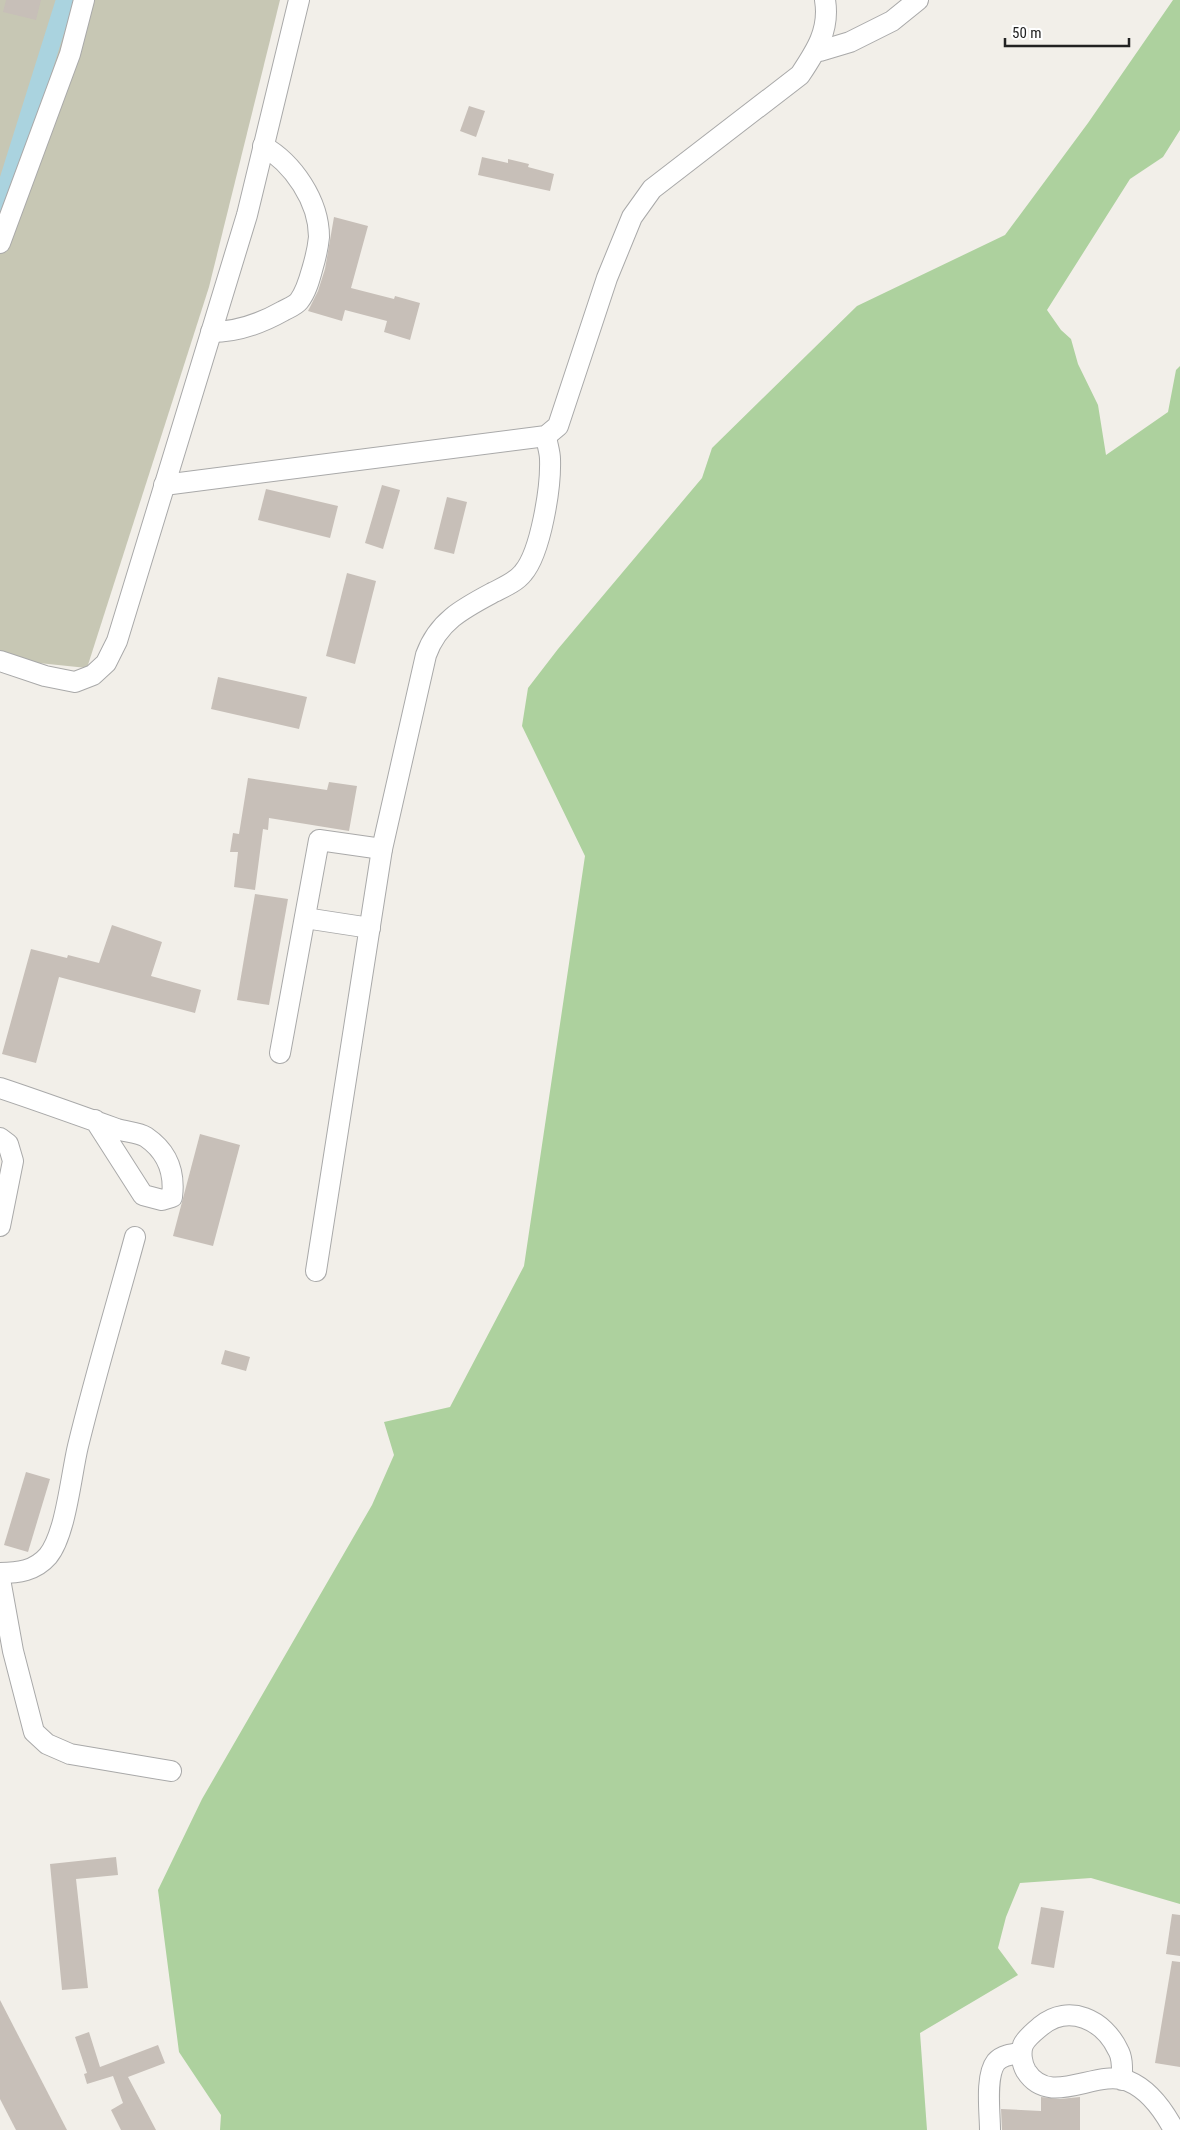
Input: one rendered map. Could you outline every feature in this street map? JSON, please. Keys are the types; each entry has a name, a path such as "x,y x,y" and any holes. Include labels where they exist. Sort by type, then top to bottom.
{"street":[{"path":"0,243 70,54 84,0"},
{"path":"0,661 45,676 75,682 93,675 106,663 117,641 247,215 299,0"},
{"path":"164,485 546,436 558,426 607,278 632,217 652,189 800,75 817,50 825,31 827,10 825,0"},
{"path":"820,50 850,42 892,22 918,0"},
{"path":"211,332 227,332 258,324 279,314 297,303 305,293 309,281 319,237 316,215 308,195 292,170 275,153 263,146"},
{"path":"316,1271 382,849 426,655 431,640 436,633 464,608 507,586 522,574 532,559 538,542 546,500 550,459 546,436"},
{"path":"280,1053 319,840 382,849"},
{"path":"305,918 370,928"},
{"path":"0,1088 95,1120"},
{"path":"0,1138 8,1144 13,1162 0,1226"},
{"path":"0,1573 19,1573 34,1567 48,1556 59,1537 78,1446 135,1237"},
{"path":"0,1579 13,1652 34,1732 47,1744 70,1754 171,1771"},
{"path":"1122,2080 1119,2051 1110,2037 1102,2027 1092,2020 1077,2015 1062,2016 1046,2022 1033,2032 1024,2044 1021,2053 1025,2069 1036,2083 1053,2087 1078,2086 1099,2079 1130,2082 1162,2109 1174,2130"},
{"path":"990,2130 990,2074 996,2061 1006,2055 1021,2053"}],"shaded area":[{"path":"0,0 280,0 209,287 87,668 0,659"}],"green space":[{"path":"1173,0 1180,0 1180,130 1163,157 1130,179 1047,310 1061,330 1071,339 1078,364 1098,405 1106,455 1168,412 1176,370 1180,366 1180,1904 1091,1878 1020,1883 1006,1917 998,1948 1018,1975 920,2033 927,2130 220,2130 221,2115 179,2052 158,1890 202,1799 372,1505 394,1455 384,1422 450,1407 524,1266 585,856 522,726 528,688 558,649 702,478 712,448 857,306 1005,235 1088,123"}],"building":[{"path":"6,0 41,0 36,20 3,12"},
{"path":"469,106 485,111 476,137 460,131"},
{"path":"482,157 508,163 508,159 529,164 528,167 554,174 550,191 478,175"},
{"path":"334,217 368,226 351,288 394,299 395,296 420,303 410,340 384,332 387,321 345,310 342,321 308,311 318,291 325,269"},
{"path":"382,485 400,490 383,549 365,543"},
{"path":"266,489 338,506 330,538 258,520"},
{"path":"447,497 467,502 454,554 434,549"},
{"path":"347,573 376,581 355,664 326,656"},
{"path":"218,677 307,697 299,729 211,709"},
{"path":"248,778 327,790 329,782 357,786 349,831 269,818 268,830 263,829 255,890 234,887 238,852 230,852 233,833 239,834"},
{"path":"255,894 288,899 269,1005 237,1000"},
{"path":"112,925 162,942 151,976 201,990 195,1013 59,977 36,1063 2,1054 31,949 67,958 68,955 99,963"},
{"path":"200,1134 240,1145 213,1246 173,1236"},
{"path":"225,1350 250,1357 246,1371 221,1364"},
{"path":"26,1472 50,1479 28,1552 4,1545"},
{"path":"116,1857 118,1875 76,1879 88,1988 62,1990 50,1864"},
{"path":"1041,1907 1064,1911 1054,1968 1031,1964"},
{"path":"1172,1914 1180,1915 1180,1956 1166,1954"},
{"path":"1172,1961 1180,1962 1180,2067 1155,2063"},
{"path":"0,2000 67,2130 16,2130 0,2099"},
{"path":"89,2032 100,2067 158,2045 165,2063 128,2077 156,2130 121,2130 111,2110 123,2103 113,2076 87,2084 84,2074 87,2073 75,2037"},
{"path":"1041,2097 1060,2099 1080,2097 1080,2130 1002,2130 1001,2109 1041,2111"}],"waterway":[{"path":"0,207 65,0"}]}
